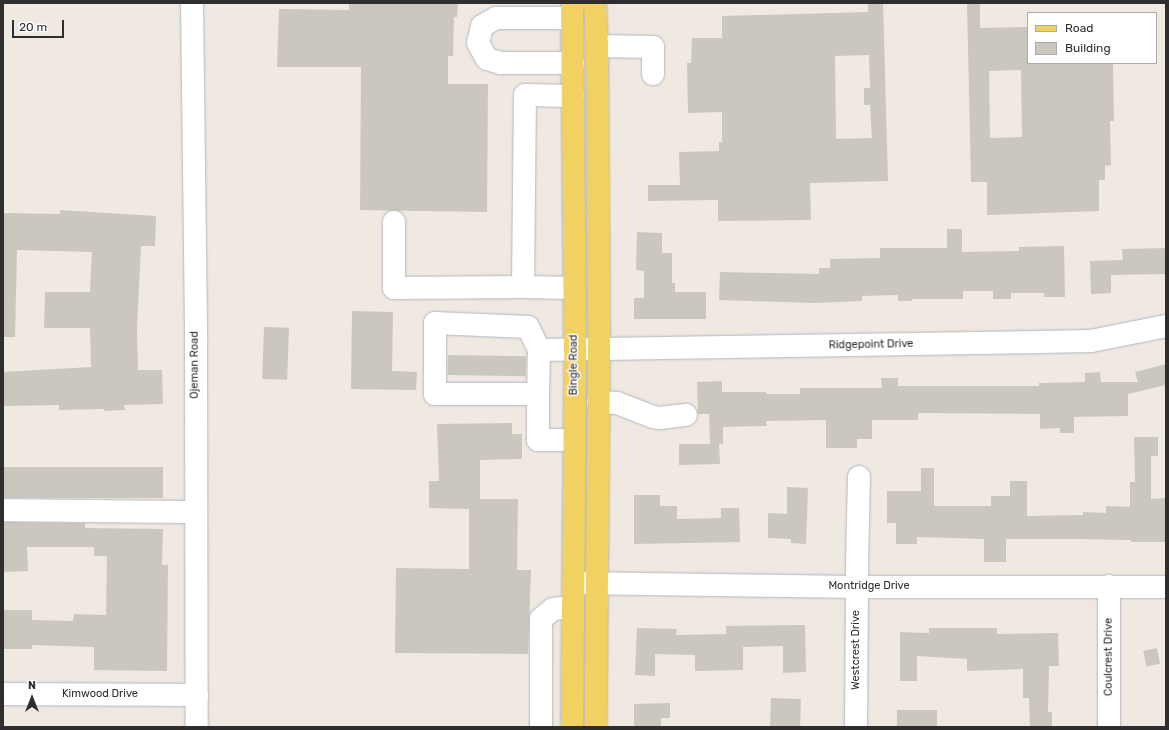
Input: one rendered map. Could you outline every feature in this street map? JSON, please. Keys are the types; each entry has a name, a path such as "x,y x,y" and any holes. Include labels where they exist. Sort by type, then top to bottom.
{"main road":[{"path":"595,3 597,46 599,349 596,727"},
{"name":"Bingle Road","path":"572,727 575,349 573,11"},
{"path":"573,80 597,82"}],"street":[{"name":"Ojeman Road","path":"192,3 197,727"},
{"path":"573,11 496,18 482,26 478,43 487,59 573,80"},
{"path":"597,46 653,47 653,74"},
{"path":"523,287 525,95 573,80"},
{"path":"394,222 394,288 574,288"},
{"path":"538,394 435,394 444,323 528,327 539,350 538,440 574,440"},
{"name":"Ridgepoint Drive","path":"539,350 1091,341 1166,326"},
{"path":"598,402 617,403 660,418 686,415"},
{"name":"Westcrest Drive","path":"856,727 859,477"},
{"path":"3,510 196,512"},
{"name":"Montridge Drive","path":"573,583 857,587 1166,587"},
{"name":"Coulcrest Drive","path":"1109,586 1109,727"},
{"path":"541,727 541,619 553,609 572,607"},
{"name":"Kimwood Drive","path":"3,694 197,695"}],"building":[{"path":"349,3 458,3 457,17 454,17 453,56 448,56 448,84 488,84 487,212 360,210 361,67 277,67 279,9 349,10"},
{"path":"868,3 883,3 888,181 810,183 811,220 718,221 718,200 648,201 648,185 680,185 679,152 719,151 719,142 722,142 722,112 688,113 687,63 691,63 692,38 722,38 722,16 868,12","holes":["869,55 870,88 864,88 864,105 870,105 872,138 836,139 835,56"]},
{"path":"967,3 980,3 980,28 1027,27 1027,64 1113,64 1114,121 1110,121 1111,165 1105,166 1105,180 1099,180 1099,211 987,215 987,182 971,182","holes":["1021,70 1022,137 990,138 989,71"]},
{"path":"60,210 156,216 155,246 141,246 137,329 138,370 162,370 163,404 124,405 125,410 104,411 104,409 59,410 59,405 3,406 3,372 91,367 90,328 44,328 45,292 90,292 92,252 17,250 15,337 3,337 3,213 60,214"},
{"path":"947,229 962,229 962,252 1019,251 1019,247 1064,246 1065,297 1044,297 1044,293 1011,293 1011,299 993,299 993,291 963,291 963,299 912,299 912,301 898,301 898,295 862,296 862,301 813,303 719,300 720,272 819,274 819,268 830,268 830,259 880,258 880,248 947,248"},
{"path":"637,232 662,233 662,253 672,253 672,283 675,283 675,292 706,292 706,319 634,319 634,298 644,298 644,271 636,270"},
{"path":"1166,248 1166,274 1111,275 1111,293 1091,294 1090,261 1123,260 1122,249"},
{"path":"352,311 393,312 392,371 417,372 416,390 351,389"},
{"path":"264,327 289,328 287,380 262,379"},
{"path":"448,355 526,356 526,376 448,375"},
{"path":"1166,364 1166,385 1128,394 1128,416 1074,417 1074,433 1060,433 1060,428 1040,429 1040,414 918,413 918,420 872,420 872,439 857,439 857,448 826,448 826,420 766,421 767,426 723,427 723,444 719,444 720,464 679,465 679,444 710,444 709,414 698,414 697,382 722,381 722,392 766,392 766,394 800,394 800,388 882,388 881,378 898,378 898,386 1039,386 1039,383 1085,382 1085,373 1100,372 1101,382 1138,382 1135,372"},
{"path":"512,423 512,434 522,434 522,459 480,460 480,499 518,499 517,570 531,570 528,654 395,653 396,568 469,569 469,509 429,508 429,481 439,481 437,424"},
{"path":"1134,437 1158,437 1158,456 1151,456 1151,499 1166,498 1166,542 1131,542 1131,540 1006,539 1006,562 984,562 984,539 917,537 917,544 896,544 896,523 887,523 887,491 921,491 921,468 934,468 934,506 991,506 991,496 1010,496 1010,481 1027,481 1027,516 1083,515 1083,512 1106,513 1106,506 1130,507 1130,482 1135,482"},
{"path":"3,467 163,467 163,498 3,498"},
{"path":"787,487 808,488 806,544 791,543 791,539 768,538 768,513 787,514"},
{"path":"634,495 660,495 660,506 677,506 677,519 721,518 721,508 739,508 740,542 634,544"},
{"path":"3,522 85,523 85,528 163,529 162,565 168,565 167,671 94,670 94,647 32,645 32,649 3,649 3,610 32,610 32,620 73,621 74,614 106,615 107,556 94,556 94,547 27,547 28,571 3,572"},
{"path":"805,625 806,672 783,673 783,646 743,647 743,670 695,671 695,655 655,654 655,676 635,675 637,628 677,629 676,635 726,634 726,626"},
{"path":"929,628 997,628 997,634 1058,633 1059,666 1049,666 1048,712 1052,712 1052,727 1030,727 1029,698 1023,698 1023,669 967,671 967,659 917,656 917,681 900,681 900,632 929,633"},
{"path":"1157,648 1160,664 1146,666 1143,651"},
{"path":"771,698 801,699 800,727 770,727"},
{"path":"670,703 670,718 661,718 661,727 634,727 634,704"},
{"path":"897,710 937,710 937,727 897,727"}]}
